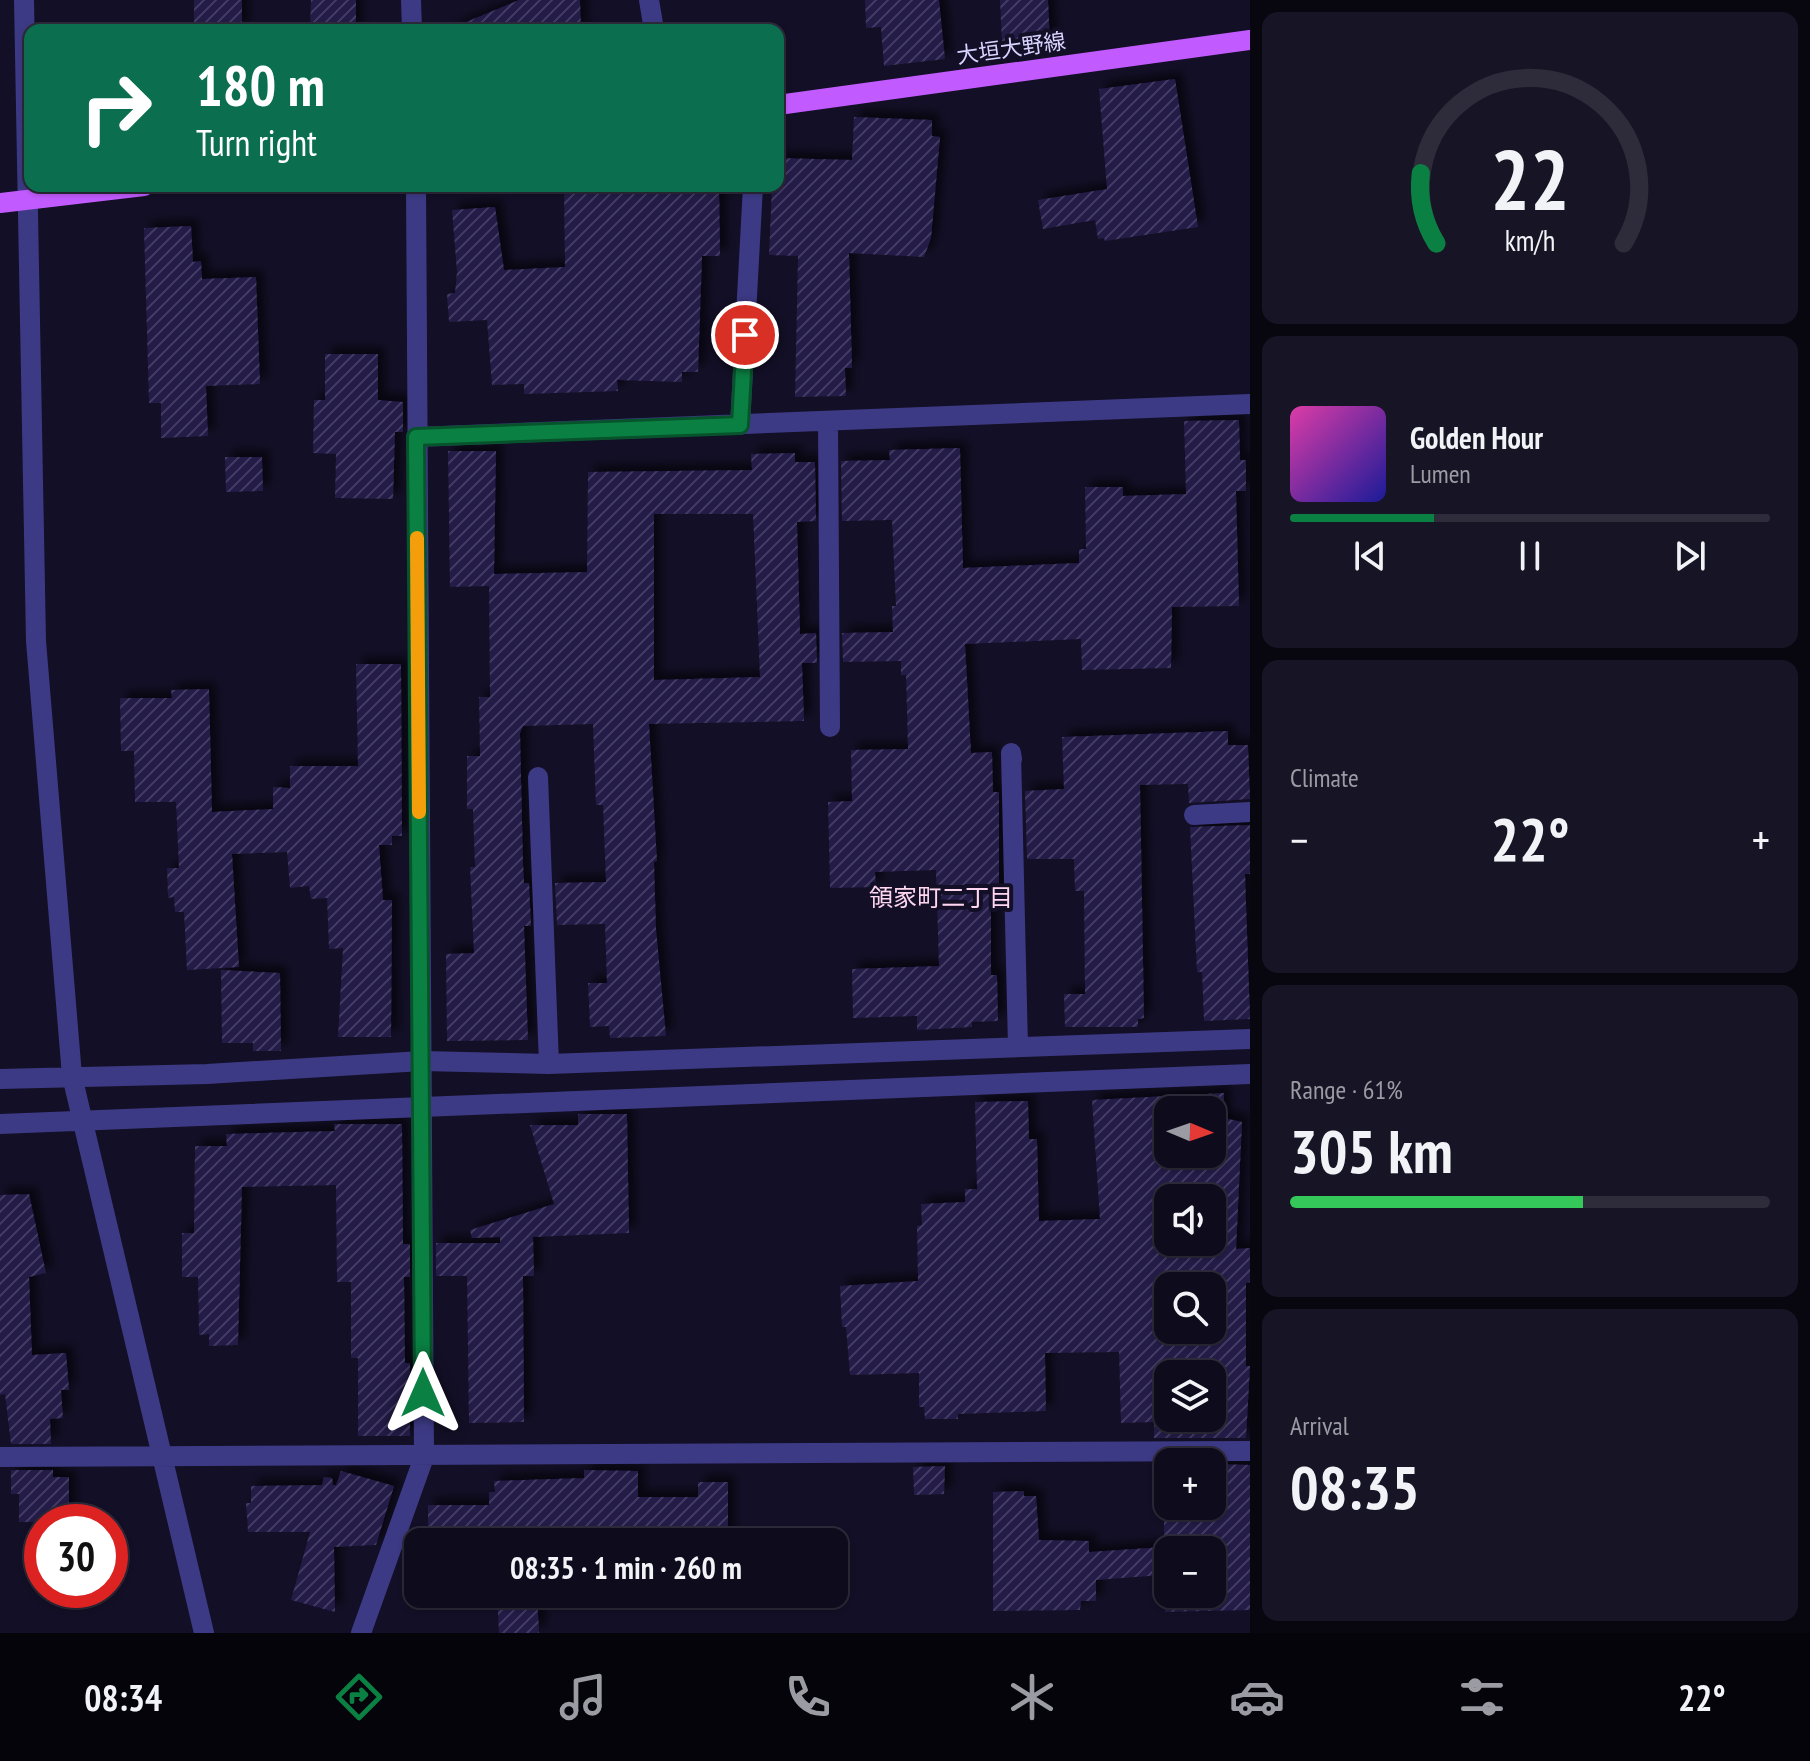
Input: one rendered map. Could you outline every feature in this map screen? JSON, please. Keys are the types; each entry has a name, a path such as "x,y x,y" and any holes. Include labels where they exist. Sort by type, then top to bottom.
{"main road":[{"name":"大垣大野線","path":"784,104 1250,40"},
{"path":"0,203 93,192"}],"street":[{"path":"24,0 24,24"},
{"path":"411,0 412,24"},
{"path":"649,0 653,24"},
{"path":"26,192 36,641 72,1076 204,1633"},
{"path":"361,1633 424,1457 416,192"},
{"path":"740,425 753,192"},
{"path":"416,437 1250,404"},
{"path":"828,421 830,727"},
{"path":"1012,759 1011,753 1018,1047"},
{"path":"538,777 549,1064"},
{"path":"1194,815 1250,812"},
{"path":"0,1079 207,1074 422,1061 549,1064 1250,1039"},
{"path":"0,1124 1250,1074"},
{"path":"0,1457 1250,1451"}],"building":[{"path":"194,0 242,0 242,24 194,24"},
{"path":"311,0 356,0 356,24 310,24"},
{"path":"519,0 580,0 581,24 461,24"},
{"path":"865,0 939,0 945,59 884,66 881,27 866,28"},
{"path":"1000,0 1048,0 1050,42 1002,44"},
{"path":"1175,79 1198,227 1105,241 1104,238 1098,239 1095,220 1043,229 1038,200 1107,189 1099,89"},
{"path":"854,117 932,120 932,136 940,137 931,238 924,257 849,253 852,368 845,368 846,396 795,397 798,256 769,255 772,192 784,192 784,158 852,160"},
{"path":"564,192 719,192 720,256 702,256 698,372 682,372 682,382 617,380 618,391 524,394 524,384 492,385 487,320 449,322 447,294 455,293 457,272 452,210 495,207 504,270 565,267"},
{"path":"191,226 193,262 201,261 202,279 256,277 260,384 206,386 208,436 161,438 161,403 149,403 144,228"},
{"path":"325,354 378,354 378,400 403,402 403,432 395,432 393,499 335,498 336,454 313,453 314,400 325,400"},
{"path":"1239,420 1240,460 1246,460 1246,491 1236,491 1239,606 1172,607 1171,668 1082,670 1081,639 965,644 971,753 992,752 993,792 999,792 999,908 991,909 991,975 997,975 998,1021 972,1022 972,1027 917,1030 917,1016 853,1018 852,969 939,966 936,870 875,872 876,887 830,888 828,802 852,801 851,750 908,749 906,675 901,675 901,661 843,662 842,633 893,632 892,606 896,606 892,520 842,521 841,461 890,460 889,450 960,448 963,568 1079,563 1079,549 1086,549 1085,487 1123,487 1123,496 1186,494 1184,421"},
{"path":"448,451 496,451 494,574 587,572 588,472 752,470 751,454 795,453 795,462 815,462 816,521 797,522 800,634 816,633 817,663 802,663 804,721 649,724 657,861 654,862 656,929 666,1036 610,1038 609,1026 590,1027 588,983 607,983 605,924 557,925 555,883 606,882 603,805 596,805 593,724 523,726 520,733 524,883 529,883 531,926 524,926 528,1040 447,1041 446,954 474,953 470,867 475,867 473,809 467,809 467,756 480,756 479,697 490,697 489,586 450,587","holes":["654,514 753,514 760,677 654,680"]},
{"path":"225,457 262,457 263,491 226,492"},
{"path":"356,664 401,664 402,836 392,836 392,845 379,845 383,900 392,900 391,1037 338,1037 343,948 329,949 327,898 311,899 309,886 290,888 287,852 232,854 239,967 187,970 184,912 175,912 174,897 168,898 167,868 179,868 176,802 135,802 134,751 121,751 120,698 172,698 171,690 209,689 212,812 273,809 273,787 290,788 290,766 358,766"},
{"path":"1228,731 1228,745 1248,745 1250,799 1189,803 1188,784 1140,785 1144,1018 1138,1019 1138,1027 1065,1027 1064,994 1085,994 1084,891 1075,891 1074,859 1027,859 1025,791 1064,789 1062,737"},
{"path":"1250,825 1250,874 1245,874 1250,1019 1204,1021 1202,972 1197,972 1190,827"},
{"path":"221,970 280,973 281,1051 253,1051 253,1043 222,1043"},
{"path":"1224,1093 1224,1096 1167,1096"},
{"path":"1154,1097 1154,1168 1226,1168 1226,1118 1242,1122 1236,1249 1250,1248 1250,1282 1246,1283 1246,1366 1250,1366 1246,1438 1154,1438 1154,1432 1226,1432 1226,1360 1154,1360 1154,1422 1121,1423 1119,1352 1045,1353 1046,1411 958,1414 958,1419 925,1419 924,1407 919,1407 919,1373 850,1375 846,1327 842,1327 840,1286 918,1281 917,1226 922,1225 921,1204 965,1202 965,1189 977,1189 975,1102 1028,1101 1029,1139 1037,1139 1039,1221 1100,1219 1092,1100"},
{"path":"578,1114 627,1114 629,1233 533,1237 534,1276 523,1276 524,1422 469,1423 467,1276 436,1276 436,1243 500,1243 500,1237 472,1238 470,1230 554,1204 530,1125 578,1125"},
{"path":"334,1124 402,1124 403,1244 410,1244 410,1277 404,1277 405,1363 410,1363 410,1436 358,1436 358,1358 351,1358 351,1282 337,1282 336,1185 242,1187 238,1345 209,1346 209,1334 199,1335 198,1277 182,1277 182,1233 194,1233 195,1146 227,1146 226,1134 335,1131"},
{"path":"29,1194 46,1273 29,1277 32,1355 66,1353 69,1390 61,1390 63,1418 50,1419 51,1444 11,1444 5,1394 0,1395 0,1195"},
{"path":"1226,1464 1250,1465 1250,1610 1165,1612 1165,1608 1226,1608 1226,1536 1164,1536 1164,1520 1226,1520"},
{"path":"945,1466 944,1494 914,1495 913,1467"},
{"path":"11,1470 53,1470 53,1477 69,1477 69,1504 24,1504 24,1522 19,1522 19,1494 11,1494"},
{"path":"584,1470 638,1471 638,1497 698,1497 698,1482 728,1482 728,1528 428,1528 428,1505 489,1505 489,1492 495,1492 494,1481 584,1478"},
{"path":"341,1471 394,1486 376,1545 334,1547 335,1612 291,1600 310,1532 248,1532 246,1503 251,1503 251,1486 322,1485 324,1477 332,1478 333,1485 336,1485"},
{"path":"1024,1491 1024,1496 1036,1496 1039,1540 1089,1541 1089,1552 1154,1548 1154,1576 1096,1580 1096,1601 1081,1601 1080,1610 993,1611 993,1492"},
{"path":"498,1608 538,1608 539,1633 499,1633"}],"slow traffic":[{"path":"417,538 419,812"}],"district":[{"name":"領家町二丁目","path":"941,897"}],"route":[{"path":"423,1393 416,437 740,425 745,335"}]}
